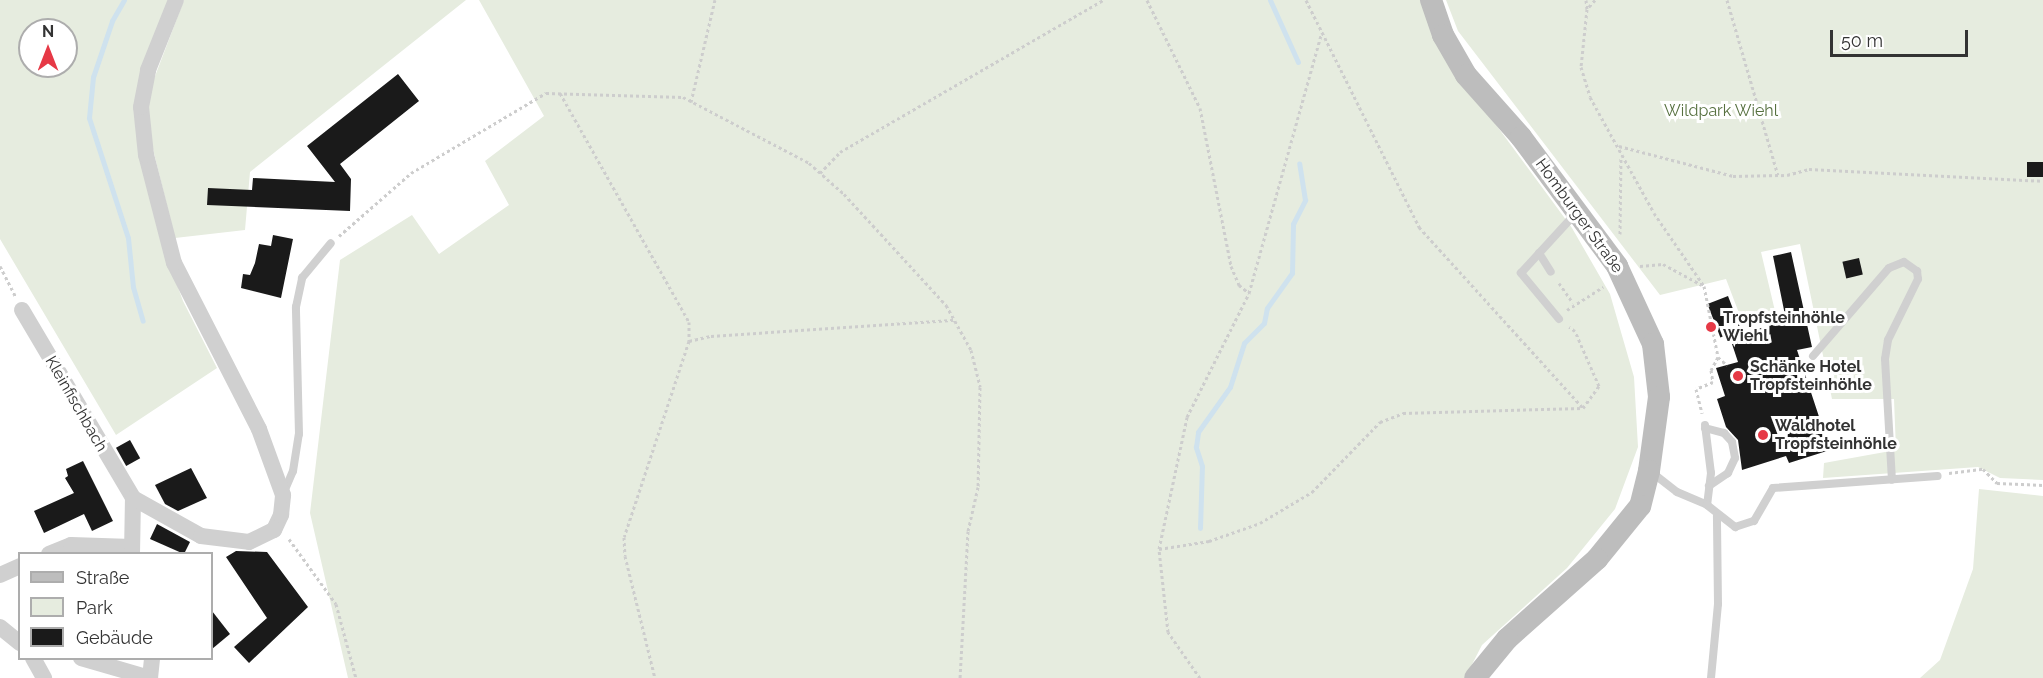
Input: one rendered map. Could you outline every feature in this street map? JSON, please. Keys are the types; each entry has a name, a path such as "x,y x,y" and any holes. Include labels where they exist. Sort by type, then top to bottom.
{"main road":[{"name":"Homburger Straße","path":"1431,0 1443,35 1466,75 1521,137 1617,266 1653,344 1657,362 1659,397 1649,471 1640,506 1597,559 1506,639 1475,678"}],"street":[{"path":"53,552 70,544 132,550 132,498 201,536 249,542 274,530 277,524 283,495 259,429 174,263 146,155 141,107 148,70 176,0"},
{"name":"Kleinfischbach","path":"22,310 132,498"},
{"path":"0,574 18,567"},
{"path":"0,627 18,641"},
{"path":"34,660 44,678"},
{"path":"88,660 150,678 152,660"}],"lane":[{"path":"1559,319 1521,273 1577,212"},
{"path":"283,495 293,471 299,434 296,307 302,278 331,243"},
{"path":"1539,253 1551,272"},
{"path":"1813,356 1889,268 1904,262 1917,271 1917,279 1888,340 1884,359 1892,480"},
{"path":"1707,505 1710,486 1705,426 1724,433 1732,442 1735,458 1728,473 1710,486"},
{"path":"1649,471 1677,492 1707,505 1718,516 1735,527 1754,520 1773,488 1938,476"},
{"path":"1711,678 1718,604 1718,516"}],"path":[{"path":"691,102 715,0"},
{"path":"820,173 840,152 1103,0"},
{"path":"1147,0 1200,108 1231,266 1239,285 1249,293"},
{"path":"1306,0 1321,35 1419,227 1583,408"},
{"path":"1586,0 1581,67 1590,97 1619,146 1621,155 1617,266"},
{"path":"1587,9 1595,0"},
{"path":"1727,0 1778,175"},
{"path":"1200,678 1168,632 1159,549 1187,417 1249,293 1321,35"},
{"path":"331,243 411,172 523,103 546,93 683,97 809,163 946,305 971,350 980,387 978,487 968,531 960,678"},
{"path":"560,93 689,322 689,341 624,537 625,556 655,678"},
{"path":"1619,146 1733,176 1778,175 1809,169 2043,181"},
{"path":"1621,155 1654,213 1704,286 1718,357 1727,365"},
{"path":"1640,266 1663,264 1693,283 1704,286"},
{"path":"0,266 22,310"},
{"path":"1551,272 1573,303 1604,287"},
{"path":"1559,319 1575,332 1599,386 1583,408"},
{"path":"689,341 711,336 954,320"},
{"path":"1705,426 1696,389 1713,382 1711,370 1718,357"},
{"path":"1159,549 1209,541 1260,523 1312,492 1380,423 1403,413 1583,408"},
{"path":"1938,476 1983,469 1997,483 2043,485"},
{"path":"277,524 336,604 356,678"}],"green space":[{"path":"0,0 169,0 138,104 160,239 183,301 217,368 116,435 0,239"},
{"path":"184,0 466,0 250,172 245,230 175,238 148,129 149,92"},
{"path":"479,0 1420,0 1434,34 1463,80 1572,228 1610,294 1634,377 1638,447 1615,509 1567,568 1482,645 1465,678 348,678 310,513 340,260 412,215 439,254 509,205 485,161 544,116"},
{"name":"Wildpark Wiehl","path":"1446,0 2043,0 2043,480 2000,478 1978,467 1823,478 1824,463 1896,450 1894,399 1832,399 1800,244 1761,252 1775,311 1742,321 1726,279 1660,295 1458,31"},
{"path":"1979,489 2043,496 2043,678 1920,678 1940,660 1973,569"}],"building":[{"path":"398,74 419,101 340,164 351,179 350,211 207,205 208,188 252,190 253,178 335,182 307,146"},
{"path":"2027,162 2043,162 2043,177 2027,177"},
{"path":"273,235 293,239 281,298 241,288 243,274 250,275 255,263 259,244 271,246"},
{"path":"1791,252 1812,347 1797,350 1830,450 1789,463 1786,456 1742,470 1738,440 1726,427 1717,399 1725,396 1716,368 1738,362 1730,338 1786,320 1773,256"},
{"path":"1859,258 1863,275 1846,278 1842,262"},
{"path":"1728,296 1741,330 1720,337 1707,304"},
{"path":"130,440 140,458 126,466 116,448"},
{"path":"83,461 113,521 92,531 84,514 44,533 34,511 74,493 65,478 68,476 66,469"},
{"path":"191,468 207,498 178,511 165,504 155,485"},
{"path":"157,524 190,542 185,552 179,552 150,539"},
{"path":"236,551 267,552 308,607 249,663 234,647 267,618 226,557"},
{"path":"213,612 230,634 213,648"}],"waterway":[{"path":"124,0 112,21 93,77 89,118 128,238 133,287 143,321"},
{"path":"1270,0 1298,62"},
{"path":"1200,528 1202,466 1196,447 1198,432 1230,387 1244,343 1264,323 1267,308 1292,273 1293,224 1305,200 1299,163"}],"place":[{"name":"Tropfsteinhöhle Wiehl","path":"1711,327"},
{"name":"Schänke Hotel Tropfsteinhöhle","path":"1738,376"},
{"name":"Waldhotel Tropfsteinhöhle","path":"1763,435"}]}
